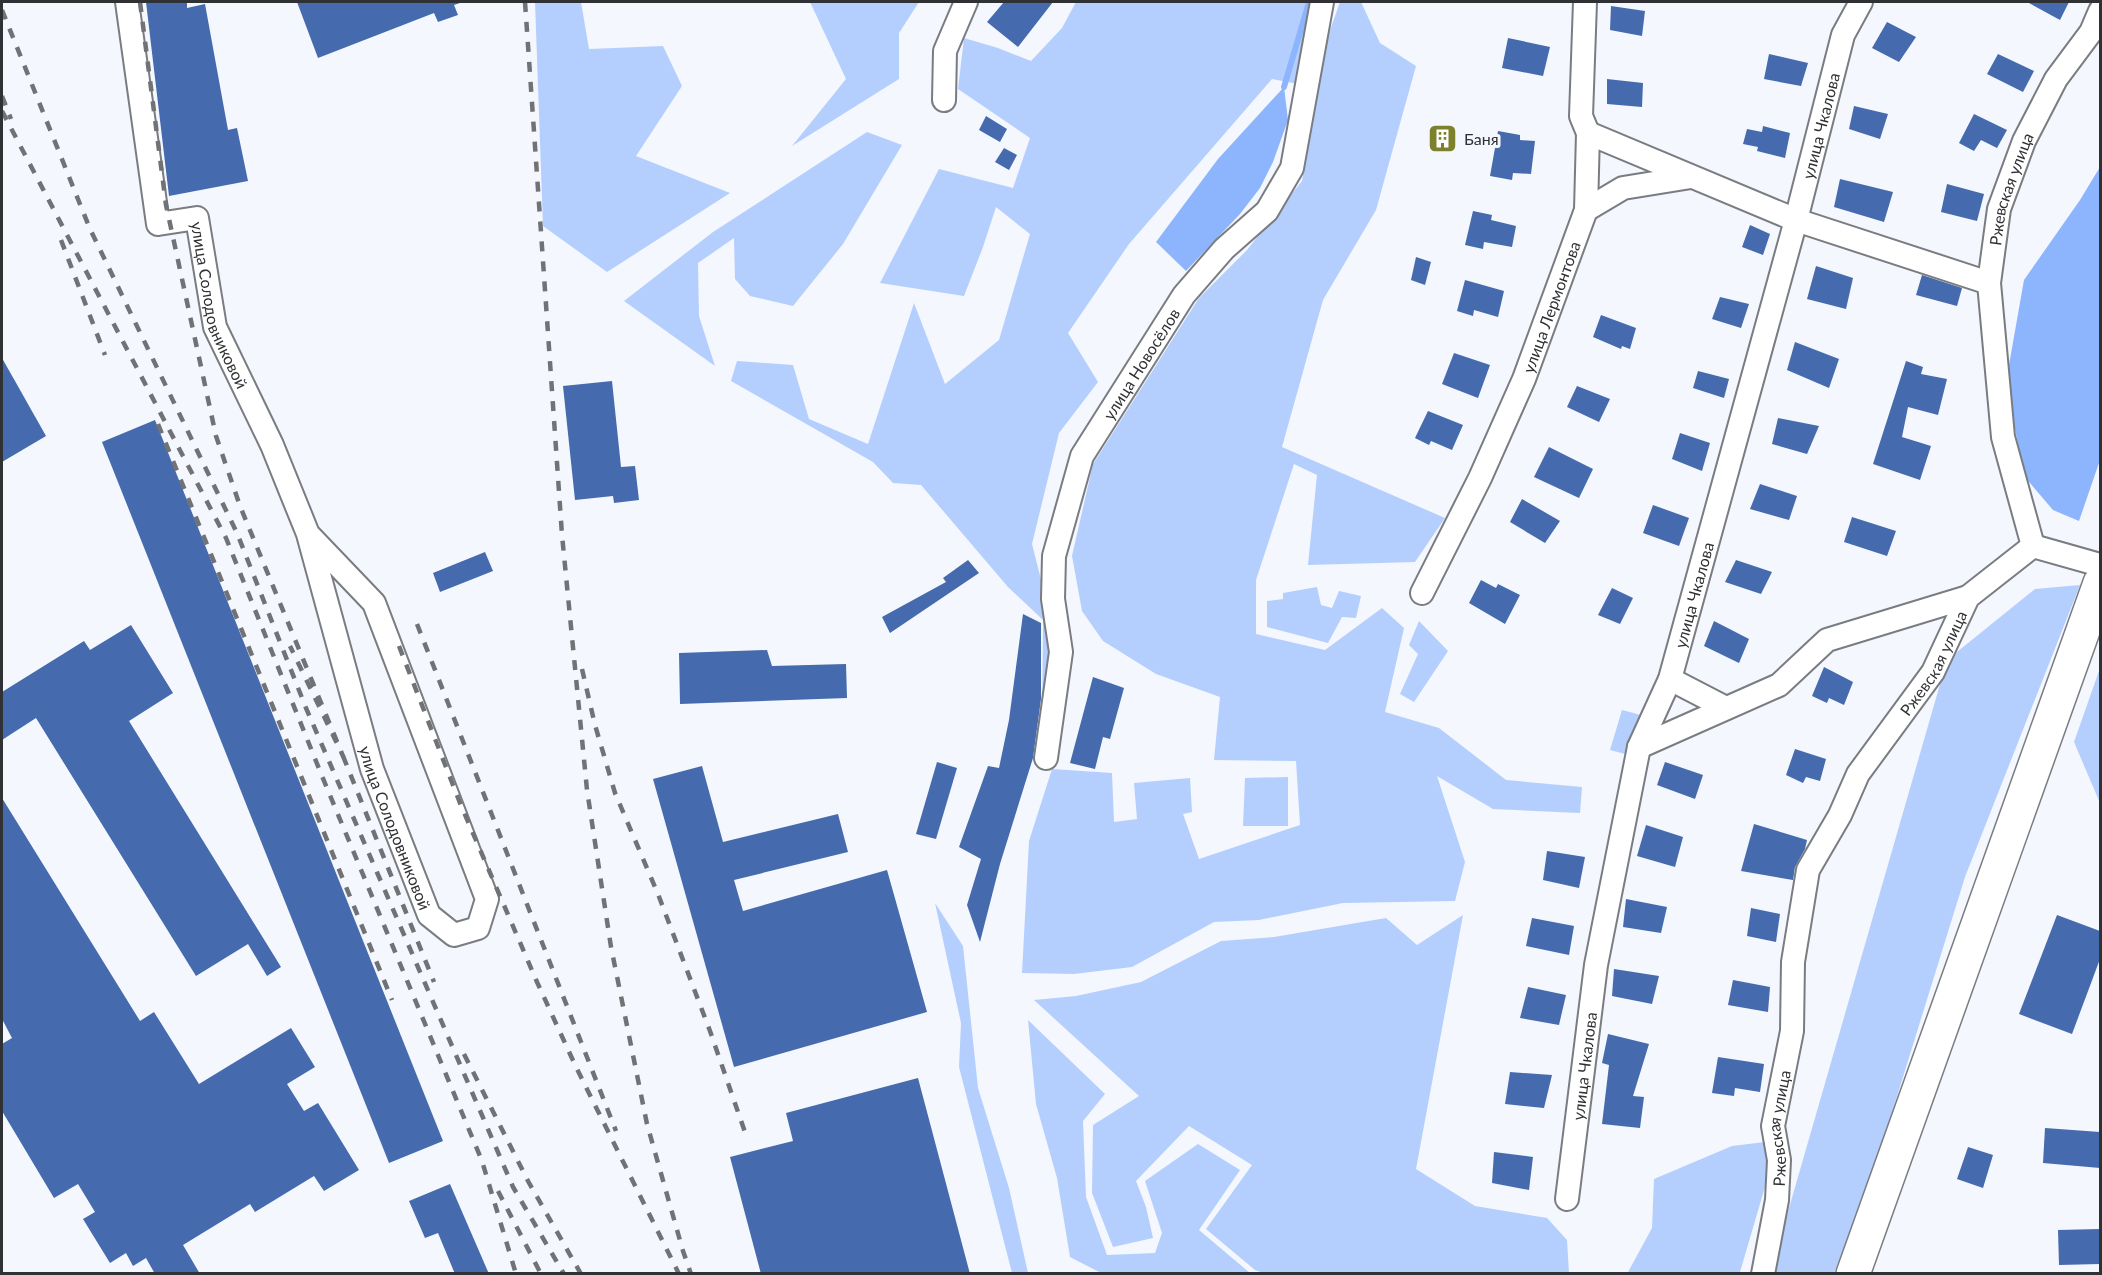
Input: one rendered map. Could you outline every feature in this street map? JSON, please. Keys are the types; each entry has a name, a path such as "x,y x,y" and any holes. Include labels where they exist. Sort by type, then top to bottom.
{"main road":[{"path":"1853,1274 2100,583"}],"street":[{"name":"улица Солодовниковой","path":"127,2 158,224 197,218 215,327 272,445 308,534 372,769 429,915 454,935 478,928 487,899 374,603 308,534"},
{"path":"944,100 945,51 966,2"},
{"name":"улица Новосёлов","path":"1046,758 1061,652 1053,599 1054,556 1082,456 1184,296 1224,249 1267,211 1292,168 1322,2"},
{"name":"улица Лермонтова","path":"1422,593 1480,478 1524,379 1586,210 1588,134 1581,116 1585,2"},
{"name":"улица Чкалова","path":"1566,1198 1596,965 1639,747 1670,679 1796,220 1843,35 1861,2"},
{"name":"Ржевская улица","path":"1763,1274 1777,1200 1779,1160 1773,1126 1791,1031 1792,962 1808,870 1840,815 1858,774 1933,672 1968,597 2033,546 2003,437 1989,283 1999,209 2024,141 2056,79 2091,32 2100,11"},
{"path":"1588,134 1796,220 1989,283"},
{"path":"1586,210 1623,188 1693,177"},
{"path":"2033,546 2100,565"},
{"path":"1639,747 1779,685 1827,640 1968,597"},
{"path":"1670,679 1726,708"}],"shaded area":[{"path":"535,2 581,2 589,49 663,46 682,86 636,156 730,193 607,272 543,226"},
{"path":"810,2 919,2 899,33 899,79 792,146 846,79"},
{"path":"1076,2 1315,2 1298,84 1272,79 1129,244 1068,333 1098,382 1059,433 1032,544 1052,623 1042,732 1043,620 1008,587 921,485 893,483 873,462 731,381 737,361 793,365 809,419 868,444 914,303 945,384 999,340 1030,234 996,207 964,296 880,283 939,169 1013,188 1030,138 958,89 964,38 1031,61 1062,28"},
{"path":"1340,2 1361,2 1380,43 1416,66 1376,210 1323,300 1282,447 1445,518 1415,562 1308,565 1317,475 1294,464 1256,580 1256,634 1325,650 1382,608 1404,628 1385,712 1439,728 1506,780 1582,787 1580,813 1493,809 1437,776 1465,862 1455,901 1343,903 1259,920 1214,922 1132,967 1074,974 1022,973 1029,841 1052,769 1112,773 1114,822 1137,819 1134,783 1190,778 1192,812 1183,814 1199,859 1300,825 1296,761 1214,760 1220,697 1156,674 1103,641 1082,611 1072,556 1093,464 1199,298 1247,250 1302,181 1323,50"},
{"path":"1284,87 1288,120 1273,162 1260,188 1240,214 1186,271 1156,242 1218,159"},
{"path":"867,132 902,145 843,244 793,306 750,296 735,279 734,238 698,263 699,316 715,366 624,301 713,232"},
{"path":"2100,167 2100,460 2079,521 2053,510 2024,476 2006,382 2024,280 2080,200"},
{"path":"2080,585 1965,877 1872,1177 1834,1273 1770,1274 1947,660 2035,589"},
{"path":"1317,587 1321,605 1332,608 1339,591 1361,596 1356,618 1342,617 1328,643 1267,627 1267,601 1283,599 1283,593"},
{"path":"1419,621 1448,651 1414,702 1400,694 1418,654 1409,645"},
{"path":"2100,668 2100,803 2074,742"},
{"path":"1622,710 1641,715 1629,755 1610,750"},
{"path":"1288,777 1288,826 1243,826 1245,778"},
{"path":"935,903 963,946 978,1088 1009,1188 1028,1273 1012,1273 959,1067 961,1023"},
{"path":"1463,915 1416,1169 1475,1206 1547,1218 1567,1240 1569,1273 1263,1273 1255,1270 1206,1229 1252,1165 1189,1126 1136,1181 1146,1207 1153,1238 1113,1247 1092,1193 1093,1125 1139,1096 1034,1000 1076,996 1141,982 1221,941 1274,937 1386,918 1417,945"},
{"path":"1028,1020 1105,1094 1083,1121 1086,1197 1107,1255 1155,1253 1162,1233 1145,1181 1198,1144 1240,1170 1199,1230 1250,1273 1101,1273 1070,1257 1057,1178 1036,1104"},
{"path":"1765,1142 1767,1180 1740,1272 1627,1274 1652,1228 1654,1179 1732,1146"}],"building":[{"path":"146,2 187,2 187,8 205,4 228,130 237,128 248,181 169,196"},
{"path":"297,2 460,3 454,5 458,15 438,22 434,13 318,58"},
{"path":"1004,2 1053,2 1018,47 987,22"},
{"path":"2027,2 2069,2 2060,20"},
{"path":"1611,6 1645,11 1642,36 1610,30"},
{"path":"1887,22 1916,37 1899,62 1872,48"},
{"path":"1508,38 1550,47 1543,76 1502,68"},
{"path":"1769,54 1808,63 1801,86 1764,79"},
{"path":"1998,54 2034,71 2023,92 1987,74"},
{"path":"1607,79 1643,83 1642,107 1607,104"},
{"path":"1854,106 1888,114 1880,139 1849,129"},
{"path":"1974,114 2007,130 1997,148 1981,140 1974,151 1959,143"},
{"path":"986,116 1007,129 1000,142 979,130"},
{"name":"Баня","path":"1436,126 1455,130 1449,151 1431,145"},
{"path":"1763,126 1790,133 1785,158 1757,151 1758,147 1743,144 1747,129 1762,132"},
{"path":"1498,131 1520,135 1520,140 1535,141 1531,174 1513,173 1512,180 1490,176"},
{"path":"1004,148 1017,155 1009,170 995,162"},
{"path":"1840,179 1893,192 1884,222 1834,207"},
{"path":"1947,184 1984,194 1977,221 1941,212"},
{"path":"1473,211 1492,215 1491,220 1516,226 1512,247 1484,242 1483,249 1465,245"},
{"path":"1750,225 1770,234 1763,255 1742,247"},
{"path":"1416,257 1431,262 1425,285 1411,280"},
{"path":"1816,266 1853,278 1846,309 1807,299"},
{"path":"1922,275 1962,288 1957,306 1916,295"},
{"path":"1465,280 1504,291 1498,317 1474,310 1473,316 1457,311"},
{"path":"1720,297 1749,304 1741,328 1712,319"},
{"path":"1601,315 1636,328 1630,349 1622,346 1621,349 1593,337"},
{"path":"1795,342 1839,359 1829,388 1787,370"},
{"path":"1454,353 1490,365 1478,398 1442,384"},
{"path":"2,358 46,436 2,462"},
{"path":"1906,361 1923,367 1921,374 1947,379 1938,415 1908,407 1902,437 1931,446 1920,480 1873,464"},
{"path":"1698,371 1729,379 1724,398 1693,388"},
{"path":"612,381 621,467 635,466 639,500 614,503 613,496 575,500 563,386"},
{"path":"1577,386 1610,399 1599,422 1567,407"},
{"path":"1428,411 1463,425 1452,450 1431,441 1429,445 1415,438"},
{"path":"1778,418 1819,426 1807,454 1772,444"},
{"path":"155,420 443,1141 389,1163 102,442"},
{"path":"1680,433 1710,443 1702,471 1672,459"},
{"path":"1549,447 1593,469 1579,498 1534,477"},
{"path":"1760,484 1797,496 1789,520 1750,509"},
{"path":"1522,499 1560,521 1545,543 1510,522"},
{"path":"1653,505 1689,518 1679,546 1643,533"},
{"path":"1852,517 1896,531 1887,556 1844,542"},
{"path":"485,552 493,571 440,592 433,573"},
{"path":"968,560 979,573 890,633 882,617 946,582 943,578"},
{"path":"1736,560 1772,572 1761,594 1725,582"},
{"path":"1481,580 1496,588 1498,584 1520,595 1505,624 1469,603"},
{"path":"1612,588 1633,598 1620,624 1598,615"},
{"path":"1023,614 1041,623 1041,699 1033,758 1000,864 980,942 967,905 981,859 959,847 988,766 999,768 1009,720"},
{"path":"1714,621 1749,639 1739,663 1704,646"},
{"path":"131,625 173,693 129,721 281,967 267,976 248,944 196,976 36,718 2,740 2,692 84,641 90,650"},
{"path":"767,650 772,666 846,664 847,698 680,704 679,653"},
{"path":"1824,667 1853,682 1844,705 1829,698 1827,703 1812,696"},
{"path":"1093,677 1124,688 1110,739 1103,737 1095,769 1070,763"},
{"path":"1795,749 1826,759 1820,781 1806,777 1803,783 1786,775"},
{"path":"937,762 957,768 936,839 916,834"},
{"path":"1665,762 1703,775 1695,799 1657,785"},
{"path":"702,766 723,842 838,814 848,852 734,880 743,911 887,870 927,1012 734,1067 653,779"},
{"path":"2,798 140,1021 154,1012 199,1084 291,1028 315,1067 287,1084 304,1111 318,1103 359,1170 324,1191 314,1176 255,1212 250,1204 183,1245 200,1274 155,1274 146,1258 133,1266 126,1253 110,1263 83,1219 95,1212 78,1184 54,1198 2,1111 2,1044 12,1038 2,1019"},
{"path":"1754,824 1807,840 1805,849 1795,867 1793,880 1741,871"},
{"path":"1646,825 1683,837 1675,867 1637,856"},
{"path":"1547,851 1585,857 1579,888 1543,880"},
{"path":"1626,899 1667,907 1661,933 1623,927"},
{"path":"1751,908 1780,914 1776,942 1747,936"},
{"path":"2057,915 2100,931 2100,959 2072,1034 2019,1014"},
{"path":"1532,918 1574,926 1569,955 1526,946"},
{"path":"1614,969 1659,976 1652,1004 1612,996"},
{"path":"1733,980 1770,987 1768,1012 1728,1005"},
{"path":"1528,987 1566,995 1559,1025 1520,1018"},
{"path":"1608,1034 1649,1044 1633,1096 1644,1097 1640,1128 1602,1124 1609,1065 1602,1063"},
{"path":"1718,1057 1764,1064 1760,1092 1735,1088 1734,1096 1712,1093"},
{"path":"1510,1072 1552,1075 1544,1108 1505,1104"},
{"path":"918,1078 970,1274 761,1274 730,1157 793,1141 786,1113"},
{"path":"2045,1128 2100,1132 2100,1168 2043,1163"},
{"path":"1968,1147 1993,1155 1983,1188 1957,1179"},
{"path":"1494,1152 1533,1157 1529,1190 1492,1183"},
{"path":"450,1184 489,1274 455,1274 438,1233 425,1238 409,1201"},
{"path":"2100,1229 2100,1264 2059,1265 2058,1230"}],"waterway":[{"path":"1284,87 1309,2"}],"railway":[{"path":"140,2 166,205 216,436 240,506 343,756 290,646"},
{"path":"525,2 562,535 587,790 611,947 647,1124 691,1274"},
{"path":"2,10 90,229 237,533 306,708 513,1187 564,1274"},
{"path":"2,96 11,119"},
{"path":"2,111 226,538 482,1161 516,1274"},
{"path":"61,240 105,355"},
{"path":"158,424 392,1000"},
{"path":"417,624 616,1131"},
{"path":"399,646 460,803 537,982 576,1067 679,1274"},
{"path":"582,669 595,725 615,793 658,894 710,1031 747,1138"},
{"path":"343,756 434,982"},
{"path":"464,1054 528,1181 581,1274"},
{"path":"498,1191 541,1274"}],"place":[{"name":"Баня","path":"1443,138"}]}
